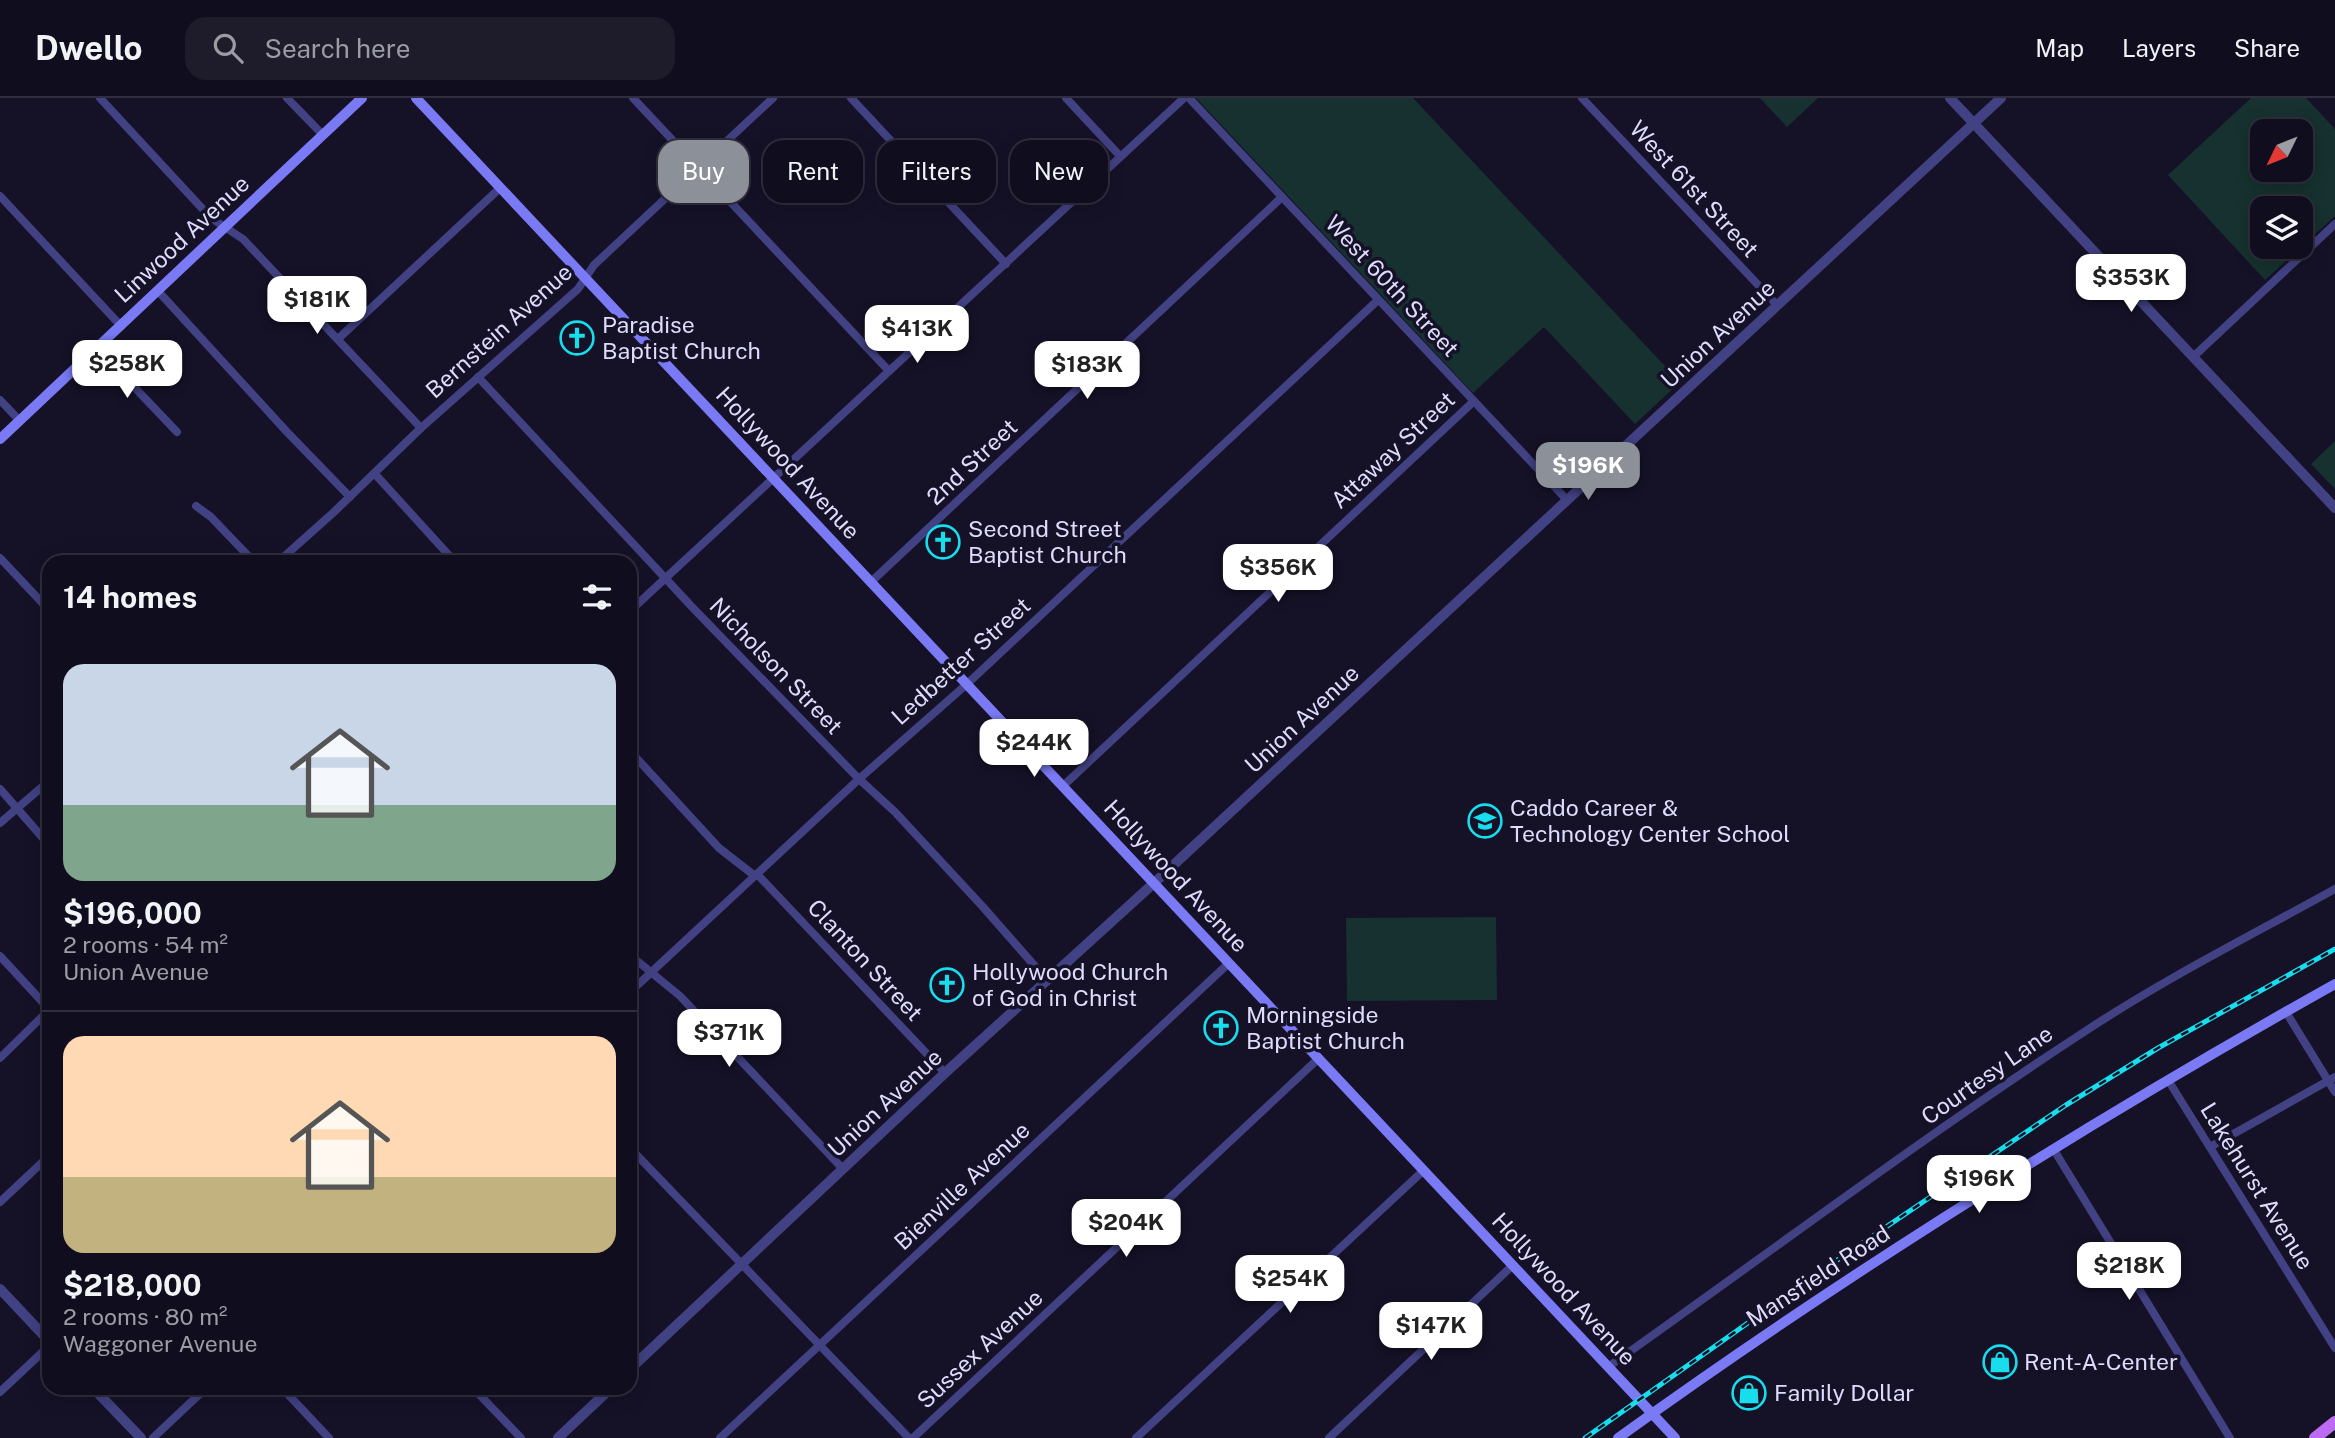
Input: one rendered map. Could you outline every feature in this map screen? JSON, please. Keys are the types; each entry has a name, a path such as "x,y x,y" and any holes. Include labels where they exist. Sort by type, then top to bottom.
{"main road":[{"name":"Linwood Avenue","path":"0,439 362,98"},
{"name":"Hollywood Avenue","path":"416,98 1675,1438"},
{"name":"Mansfield Road","path":"1618,1438 1756,1340 2054,1150 2168,1080 2335,984"},
{"path":"2315,1438 2335,1422"}],"street":[{"path":"100,98 211,218 243,239 421,428"},
{"path":"288,98 323,135"},
{"path":"634,98 673,140"},
{"name":"Bernstein Avenue","path":"729,140 773,98"},
{"path":"851,98 1006,264"},
{"path":"1066,98 1120,156"},
{"path":"637,604 1120,156 1186,98"},
{"name":"West 60th Street","path":"1186,98 1567,500"},
{"name":"West 61st Street","path":"1582,98 1777,305"},
{"path":"1950,98 2335,508"},
{"name":"Union Avenue","path":"637,1363 945,1073 1048,981 2001,98"},
{"path":"339,338 500,188"},
{"path":"0,197 121,326"},
{"name":"2nd Street","path":"871,582 1282,197"},
{"name":"Bernstein Avenue","path":"286,555 421,428 587,279 594,265 661,203"},
{"path":"732,203 889,371"},
{"path":"2193,357 2335,224"},
{"path":"158,291 350,497"},
{"name":"Ledbetter Street","path":"637,986 859,779 967,684 1378,300"},
{"path":"97,348 177,432"},
{"name":"Nicholson Street","path":"478,377 693,608 859,779 895,812 1004,929 1048,981"},
{"path":"0,400 20,421"},
{"name":"Attaway Street","path":"1063,786 1474,401"},
{"path":"375,474 449,555"},
{"path":"196,506 211,517 247,555"},
{"path":"0,558 42,603"},
{"name":"Clanton Street","path":"637,759 719,848 756,875 945,1073"},
{"path":"0,823 42,787"},
{"path":"0,789 42,837"},
{"name":"Courtesy Lane","path":"1608,1367 2082,1033 2141,997 2335,889"},
{"path":"0,956 42,1001"},
{"path":"637,960 710,1026 842,1169"},
{"name":"Bienville Avenue","path":"720,1438 1229,963"},
{"path":"2286,1012 2332,1079 2335,1092"},
{"path":"0,1058 42,1016"},
{"name":"Sussex Avenue","path":"911,1438 1319,1058"},
{"path":"2210,1147 2332,1079"},
{"name":"Lakehurst Avenue","path":"2168,1080 2335,1348"},
{"path":"2054,1150 2230,1438"},
{"path":"637,1155 911,1438"},
{"path":"0,1202 42,1163"},
{"path":"1136,1438 1424,1171"},
{"path":"1329,1438 1513,1265"},
{"path":"0,1289 42,1334"},
{"path":"0,1392 42,1353"},
{"path":"637,1357 640,1360"},
{"path":"100,1395 141,1438"},
{"path":"153,1438 199,1395"},
{"path":"289,1395 329,1438"},
{"path":"480,1395 521,1438"},
{"path":"558,1438 604,1395"}],"green space":[{"path":"1196,98 1413,98 1680,382 1635,424 1544,327 1473,393"},
{"path":"1760,98 1818,98 1787,127"},
{"path":"2251,98 2306,98 2335,129 2335,216 2313,236 2313,196 2250,196 2250,259 2288,259 2265,280 2168,175"},
{"path":"2335,441 2335,489 2311,464"},
{"path":"1496,917 1497,1000 1347,1001 1346,918"}],"railway":[{"path":"1585,1438 1830,1265 2066,1105 2158,1048 2335,949"}],"place":[{"name":"Paradise Baptist Church","path":"577,338"},
{"name":"Second Street Baptist Church","path":"943,542"},
{"name":"Caddo Career & Technology Center School","path":"1485,821"},
{"name":"Hollywood Church of God in Christ","path":"947,985"},
{"name":"Morningside Baptist Church","path":"1221,1028"},
{"name":"Rent-A-Center","path":"2000,1362"},
{"name":"Family Dollar","path":"1749,1393"}]}
